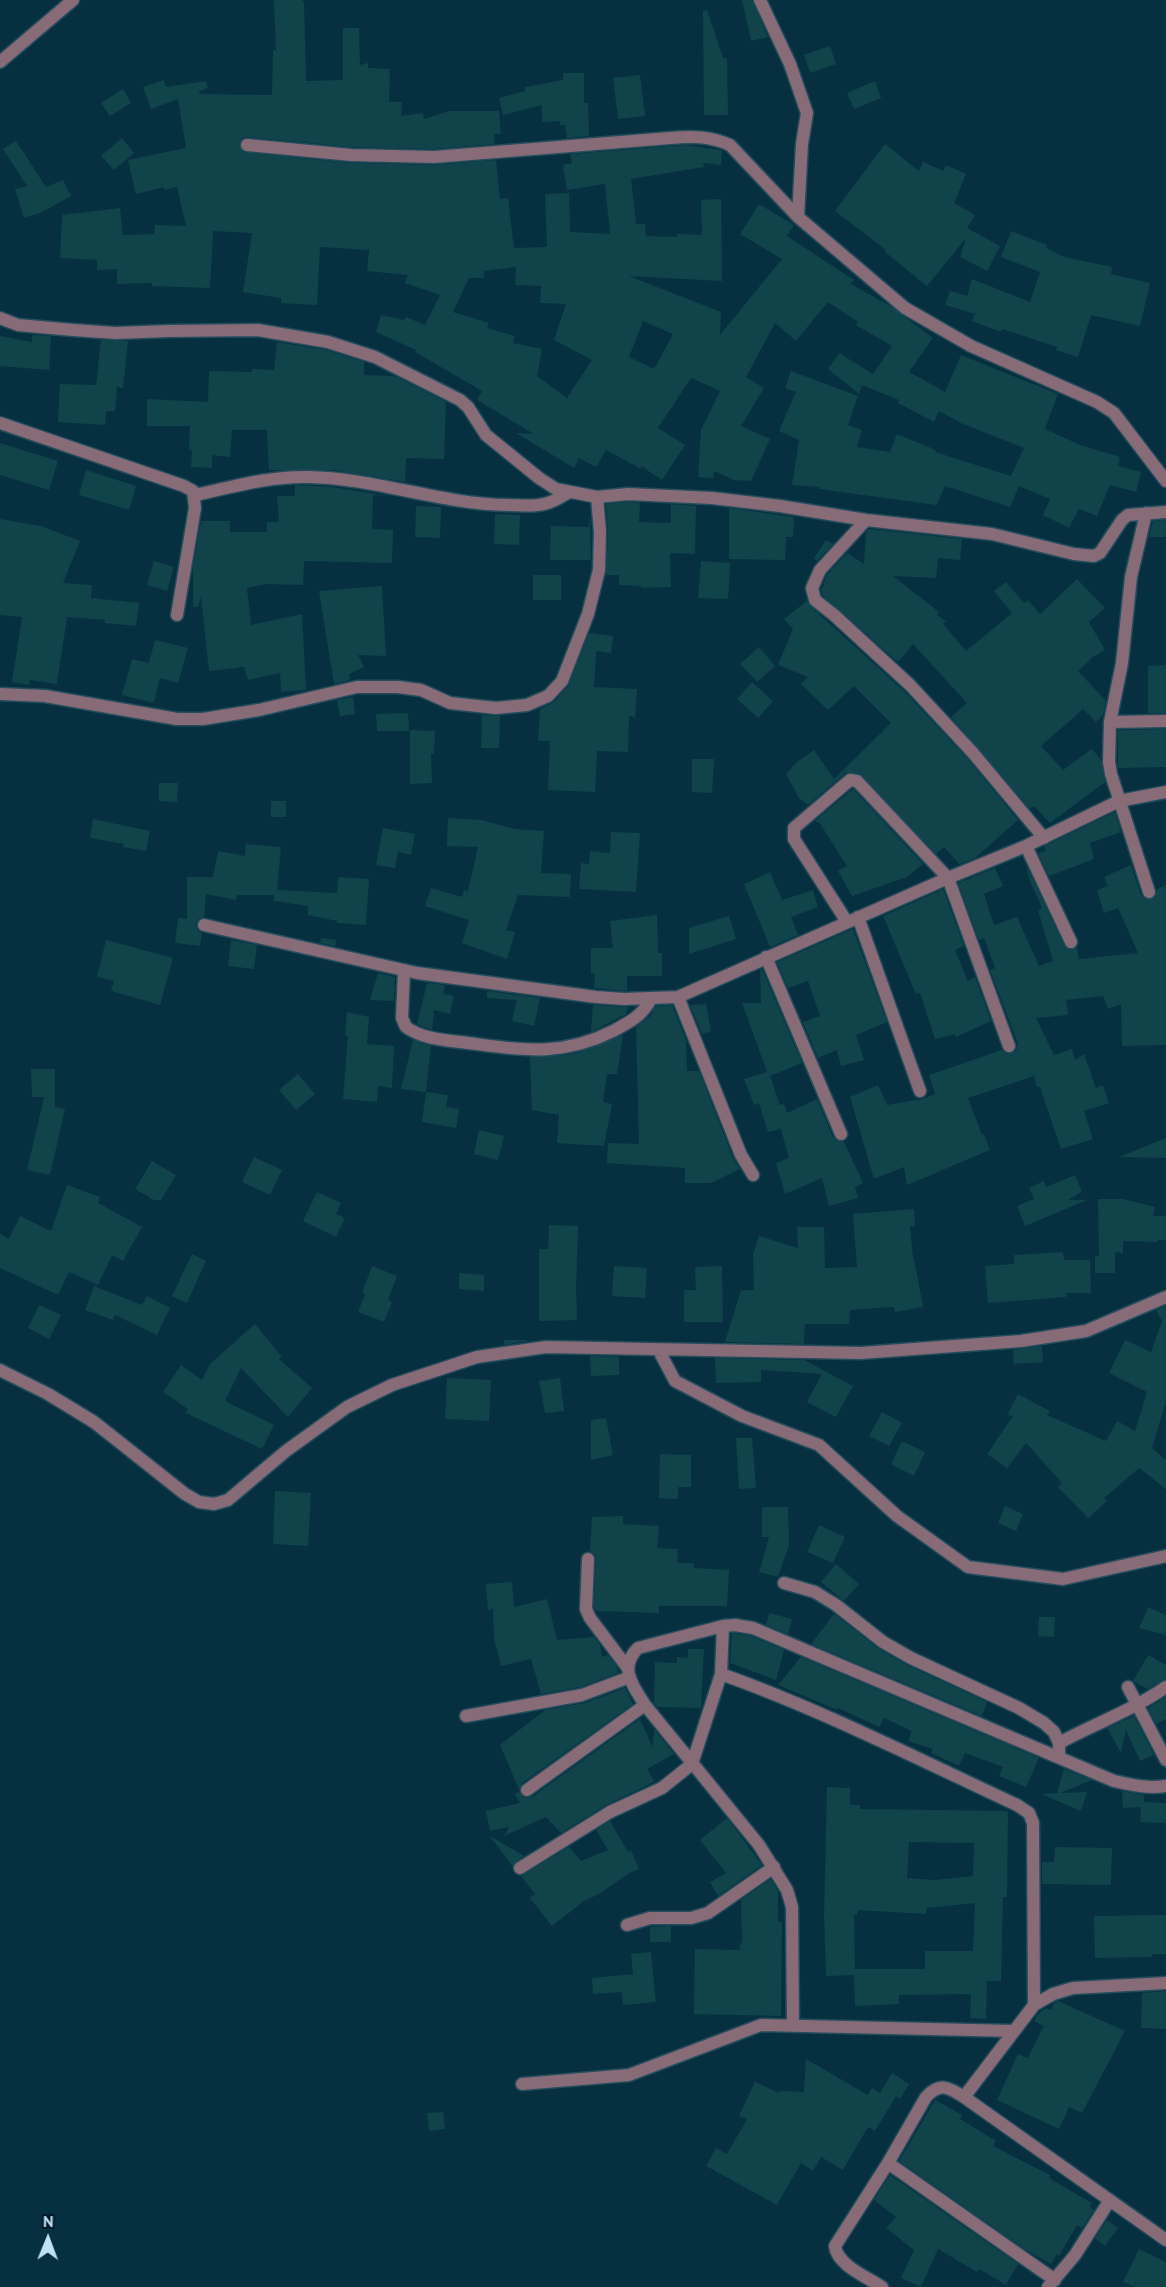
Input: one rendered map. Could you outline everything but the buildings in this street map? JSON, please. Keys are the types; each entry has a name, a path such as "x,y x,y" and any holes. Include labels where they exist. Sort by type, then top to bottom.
{"street":[{"path":"0,62 73,0"},
{"path":"760,0 790,64 807,113 798,217"},
{"path":"247,145 351,155 434,157 699,136 717,139 730,145 798,217 905,308 971,346 1097,402 1114,413 1166,481"},
{"path":"0,318 18,325 116,333 258,330 337,345 375,357 460,400 468,407 479,427 498,446 556,489 597,497 628,494 712,498 866,520 992,534 1074,554 1094,556 1100,553 1122,520 1128,515 1166,512"},
{"path":"0,423 193,491 195,508 177,615"},
{"path":"195,495 265,479 308,477 361,482 416,493 499,504 541,505 569,492"},
{"path":"0,694 45,696 177,719 203,719 259,710 357,687 398,687 421,690 450,703 496,708 527,705 548,696 562,681 588,614 599,570 600,532 597,497"},
{"path":"1146,513 1131,577 1122,663 1110,722 1109,762 1119,801 1149,892"},
{"path":"866,520 820,570 812,588 815,600 843,623 932,708 1044,837"},
{"path":"1110,722 1166,721"},
{"path":"920,1091 853,919 794,839 794,828 850,780 857,781 865,789 948,878 1009,1046"},
{"path":"204,925 404,970 596,997 651,999 678,997 853,919 1026,846 1119,801 1166,792"},
{"path":"1026,846 1071,942"},
{"path":"766,957 841,1134"},
{"path":"404,970 402,1018 410,1030 429,1038 525,1050 560,1050 599,1038 635,1020 651,999"},
{"path":"678,997 741,1155 753,1175"},
{"path":"0,1370 48,1394 94,1422 185,1494 199,1502 214,1504 228,1500 286,1451 348,1407 392,1385 477,1357 546,1347 659,1351 861,1353 1021,1341 1086,1331 1166,1297"},
{"path":"659,1351 675,1381 742,1416 819,1445 897,1516 968,1567 1063,1579 1166,1556"},
{"path":"588,1559 586,1609 590,1618 629,1672 645,1706 759,1845 787,1890 792,1907 793,2025"},
{"path":"784,1583 815,1592 836,1605 883,1642 911,1658 1044,1722 1054,1732 1059,1743 1059,1757"},
{"path":"629,1672 630,1656 638,1648 723,1626 753,1628 1114,1780 1136,1786 1156,1788 1166,1786"},
{"path":"520,1868 610,1812 662,1788 692,1764 721,1674 723,1626"},
{"path":"466,1716 582,1695 629,1672"},
{"path":"721,1674 836,1722 1017,1805 1029,1813 1033,1823 1034,2005"},
{"path":"1128,1687 1166,1760"},
{"path":"1059,1743 1137,1705 1166,1688"},
{"path":"527,1790 645,1706"},
{"path":"627,1925 650,1918 691,1918 708,1913 774,1867"},
{"path":"964,2097 1034,2005 1073,1988 1166,1983"},
{"path":"522,2084 629,2075 750,2028 767,2025 1014,2031"},
{"path":"882,2287 842,2261 836,2253 835,2246 888,2163 926,2097 933,2090 942,2087 964,2097 1166,2240"},
{"path":"888,2163 1052,2284 1075,2255 1110,2200"}]}
